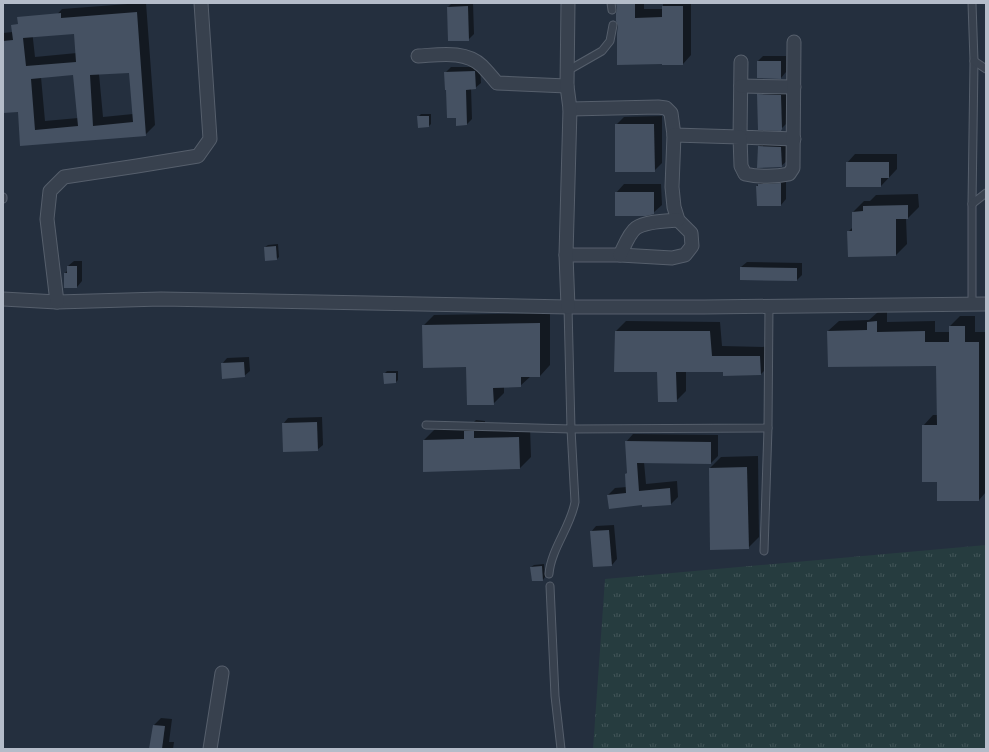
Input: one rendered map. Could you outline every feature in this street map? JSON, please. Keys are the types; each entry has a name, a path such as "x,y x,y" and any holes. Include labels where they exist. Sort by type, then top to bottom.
{"street":[{"path":"57,302 47,219 50,190 64,177 198,156 210,139 201,3"},
{"path":"568,3 567,86 570,109 566,255 568,307"},
{"path":"741,62 740,136 744,174 752,176 782,176 789,174 793,168 794,42"},
{"path":"418,56 443,54 468,56 481,65 497,83 567,86"},
{"path":"740,86 794,87"},
{"path":"566,255 620,255 672,258 685,255 692,246 691,233 678,220 674,208 672,187 674,135 671,113 666,108 658,107 570,109"},
{"path":"674,135 794,139"},
{"path":"620,255 628,238 635,228 646,223 678,220"},
{"path":"3,299 57,302 161,299 568,307 986,304"},
{"path":"210,749 222,673"}],"lane":[{"path":"972,3 974,61 972,304"},
{"path":"567,72 602,51 610,41 613,25"},
{"path":"974,61 986,69"},
{"path":"972,204 982,199 986,193"},
{"path":"764,551 768,428 769,306"},
{"path":"549,574 552,561 574,511 575,502 571,429 568,307"},
{"path":"426,425 571,429 768,428"},
{"path":"550,586 555,696 561,749"}],"green space":[{"path":"986,545 986,749 593,749 605,579"}],"building":[{"path":"616,3 635,3 635,18 662,17 662,6 683,6 683,65 617,65 618,26 616,21"},
{"path":"468,6 469,41 448,41 447,7"},
{"path":"137,12 146,136 20,146 18,112 3,113 3,41 13,40 11,25 18,24 17,17 61,13 61,18","holes":["74,34 76,62 26,66 23,38","129,73 133,122 93,126 90,75","73,75 78,126 35,130 31,79"]},
{"path":"757,61 781,61 781,79 757,78"},
{"path":"475,71 476,89 466,90 467,125 456,126 456,118 447,118 444,72"},
{"path":"757,94 781,95 781,131 758,130"},
{"path":"417,116 429,116 429,127 418,128"},
{"path":"615,124 654,124 655,172 615,172"},
{"path":"758,146 781,147 782,167 757,168"},
{"path":"846,162 889,162 889,178 881,178 881,187 846,187"},
{"path":"781,183 781,206 757,206 756,186 758,186 758,184"},
{"path":"615,192 654,192 654,214 646,216 615,216"},
{"path":"908,205 908,219 896,219 896,256 848,257 847,231 852,231 852,212 863,211 863,206"},
{"path":"276,246 277,260 265,261 264,247"},
{"path":"67,266 77,266 77,288 64,288 64,273 67,273"},
{"path":"740,267 797,268 797,281 740,280"},
{"path":"877,321 877,332 925,331 925,342 949,342 949,326 965,326 965,342 979,342 979,501 937,501 937,482 922,482 922,425 937,425 936,366 828,367 827,331 867,330 867,322"},
{"path":"540,323 540,377 521,377 521,387 493,388 494,405 467,405 466,367 423,368 422,325"},
{"path":"615,331 710,331 712,356 760,356 761,375 723,376 723,372 676,372 677,402 658,402 657,372 614,372"},
{"path":"244,362 245,377 222,379 221,363"},
{"path":"383,373 396,373 396,383 384,384"},
{"path":"317,422 318,451 283,452 282,423"},
{"path":"464,431 474,431 474,438 519,437 520,469 423,472 423,440 464,439"},
{"path":"625,441 711,442 711,464 637,463 639,491 670,488 671,505 642,507 642,505 609,509 607,495 626,493 625,474 627,473"},
{"path":"747,467 749,549 710,550 709,468"},
{"path":"609,530 612,566 593,567 590,531"},
{"path":"542,566 543,581 532,581 530,567"},
{"path":"153,725 165,726 162,749 149,749"}]}
